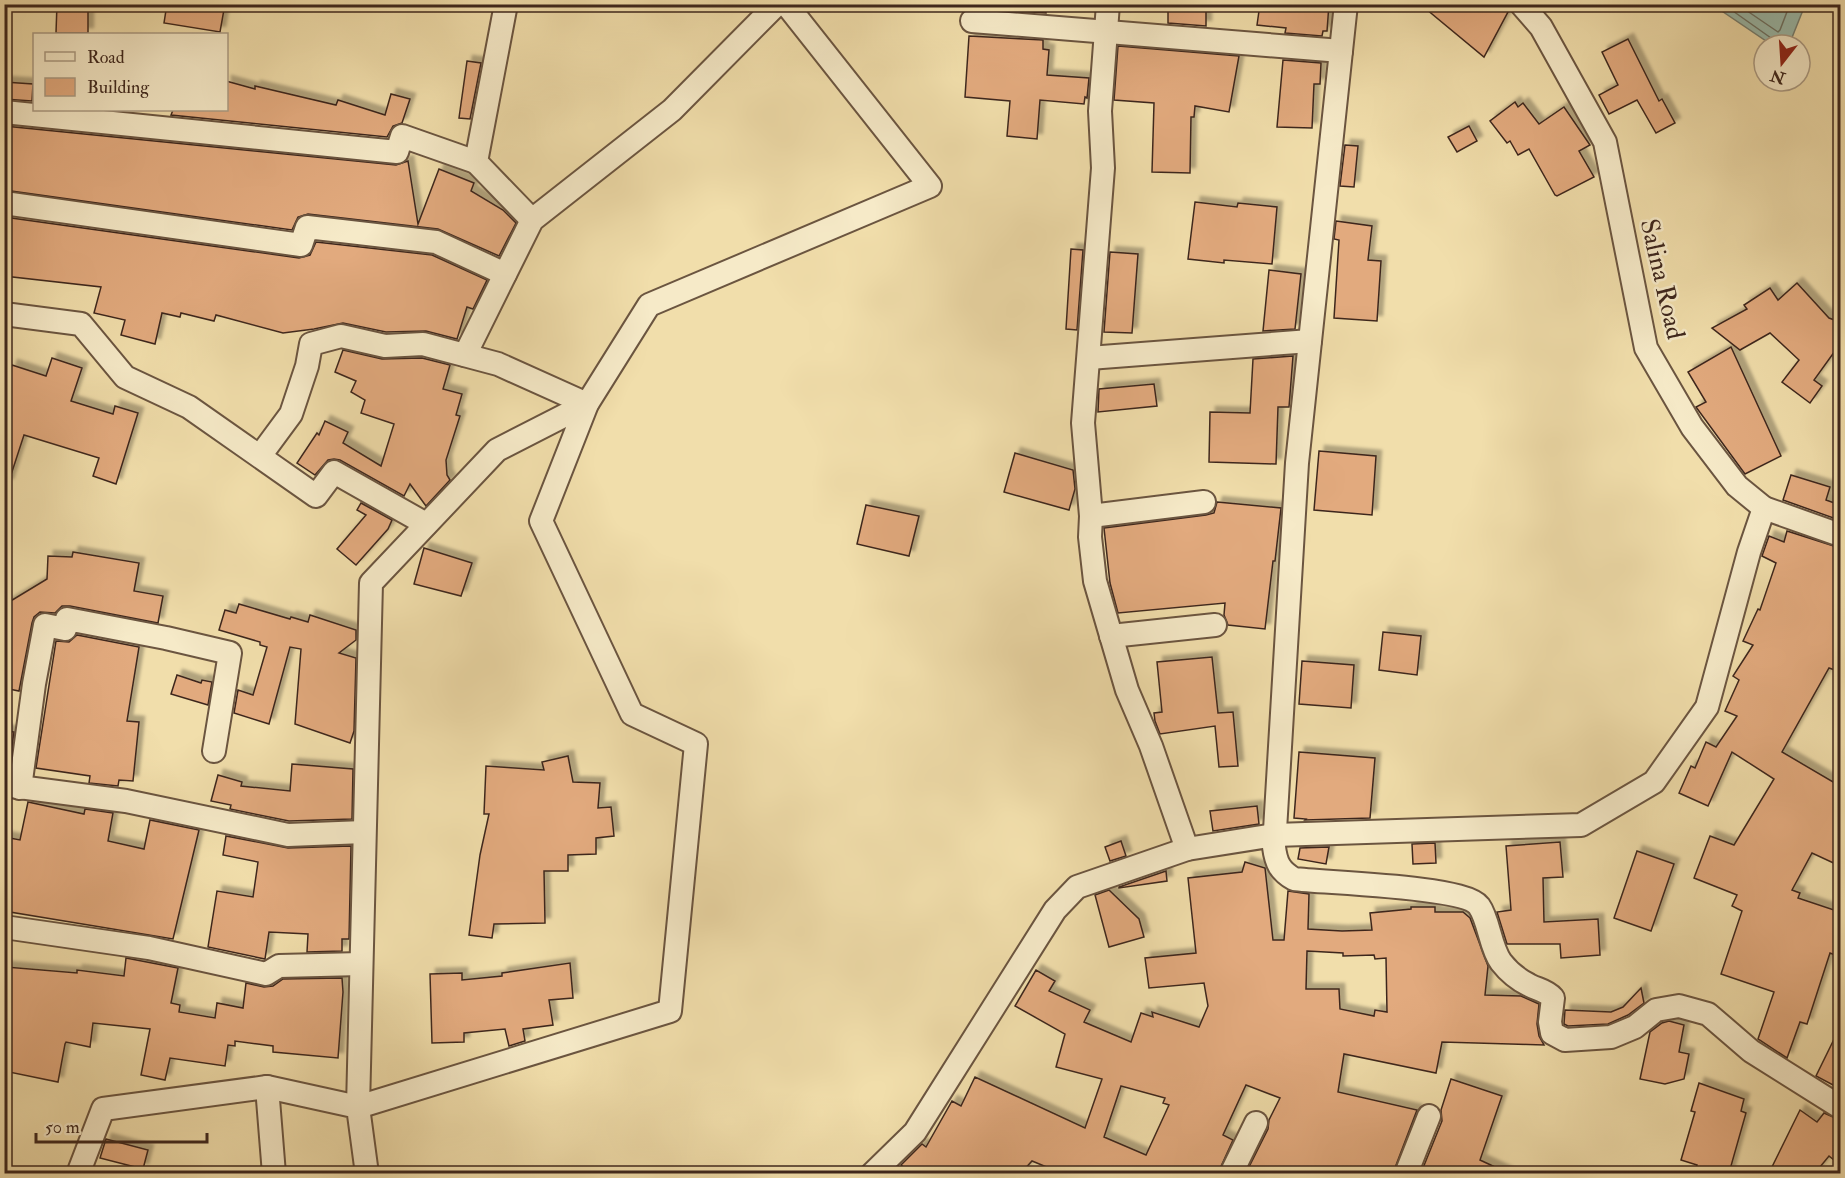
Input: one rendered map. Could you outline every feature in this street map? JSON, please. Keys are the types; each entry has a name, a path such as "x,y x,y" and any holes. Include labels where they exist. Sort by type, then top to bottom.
{"street":[{"path":"476,162 506,4"},
{"path":"465,355 532,220 672,110 777,4"},
{"path":"78,1173 103,1109 267,1087 358,1107 670,1011 696,744 632,714 542,521 587,404 649,305 930,186 786,4"},
{"path":"1108,4 1100,111 1103,168 1083,423 1091,516 1090,537 1095,581 1127,690 1151,746 1187,849"},
{"path":"1346,4 1297,464 1274,847 1278,866 1294,879 1442,892 1464,897 1478,905 1500,961 1510,972 1530,986 1548,992 1553,998 1551,1033 1558,1037 1565,1040 1611,1037 1635,1027 1656,1010 1679,1006 1708,1014 1750,1051 1840,1107"},
{"name":"Salina Road","path":"1521,4 1541,27 1605,142 1646,348 1692,427 1737,486 1764,508 1840,535"},
{"path":"972,21 1341,51"},
{"path":"4,112 397,152 402,136 476,162 532,220"},
{"path":"4,203 301,245 307,227 436,242 505,274"},
{"path":"4,314 81,324 125,377 189,407 316,496 334,472 426,524"},
{"path":"260,456 291,414 311,344 341,336 385,346 423,344 498,364 587,404"},
{"path":"1089,358 1310,341"},
{"path":"367,1173 358,1107 371,583 497,450 587,404"},
{"path":"1091,516 1204,502"},
{"path":"872,1173 915,1132 1055,910 1077,887 1187,849 1275,835 1581,825 1654,782 1707,707 1749,552 1764,508"},
{"path":"214,751 230,653 155,635 67,619 65,629 45,625 12,787 126,801 288,836 364,832"},
{"path":"1111,636 1215,625"},
{"path":"4,927 149,948 266,974 279,966 361,964"},
{"path":"267,1087 274,1173"},
{"path":"1406,1173 1429,1116"},
{"path":"1231,1173 1256,1123"}],"water":[{"path":"1713,5 1805,5 1794,33 1754,33"}],"building":[{"path":"57,4 88,4 88,33 56,33"},
{"path":"167,4 225,4 220,32 164,23"},
{"path":"1002,4 1046,4 1046,13 1001,10"},
{"path":"1168,4 1206,4 1206,26 1168,23"},
{"path":"1260,4 1329,4 1327,31 1323,31 1322,36 1285,33 1286,28 1257,25"},
{"path":"1420,4 1508,4 1509,10 1484,57"},
{"path":"969,36 1043,40 1043,49 1049,50 1047,75 1089,78 1087,98 1085,97 1084,104 1040,100 1037,139 1007,136 1010,101 965,97"},
{"path":"1628,39 1659,101 1662,99 1675,123 1656,133 1637,100 1609,114 1599,95 1618,85 1602,52"},
{"path":"1118,46 1239,56 1229,112 1195,106 1194,117 1191,117 1190,173 1152,172 1154,103 1114,100"},
{"path":"1283,60 1321,63 1320,84 1314,84 1312,128 1277,127"},
{"path":"467,61 481,63 470,119 459,118"},
{"path":"4,82 33,84 32,101 4,99"},
{"path":"228,82 336,105 338,100 385,115 391,94 410,99 402,123 393,126 387,137 171,115 173,111 228,111"},
{"path":"1515,102 1518,107 1523,103 1539,124 1564,107 1590,145 1579,151 1594,177 1555,195 1529,149 1518,155 1510,141 1507,143 1490,121"},
{"path":"4,126 396,165 408,161 418,224 439,169 474,183 471,191 503,210 516,223 499,256 438,229 308,214 298,217 292,230 4,190"},
{"path":"1469,126 1477,141 1457,152 1448,137"},
{"path":"1345,145 1358,146 1354,187 1340,186"},
{"path":"1195,202 1237,207 1238,203 1277,207 1272,264 1224,260 1224,263 1188,259"},
{"path":"4,217 299,258 310,255 316,242 432,255 487,280 473,309 467,307 457,339 426,331 386,332 343,323 283,333 216,315 214,321 181,313 180,317 162,313 155,344 121,335 125,320 94,313 101,287 4,276"},
{"path":"1336,221 1372,226 1368,260 1381,261 1377,321 1334,318 1339,240 1334,239"},
{"path":"1071,249 1083,250 1077,330 1066,329"},
{"path":"1110,252 1138,254 1132,333 1104,332"},
{"path":"1269,270 1301,274 1295,329 1263,331"},
{"path":"1797,283 1829,318 1840,322 1840,344 1814,380 1822,386 1810,403 1782,382 1799,360 1770,333 1740,350 1712,328 1747,309 1744,305 1770,288 1778,300"},
{"path":"1731,347 1781,456 1745,474 1696,407 1706,402 1688,372"},
{"path":"343,350 382,359 422,358 450,365 443,389 462,394 456,415 460,416 446,460 447,475 450,480 426,506 410,484 404,496 340,460 328,460 315,475 297,463 317,433 319,435 325,421 348,432 343,443 381,466 394,424 361,413 365,400 351,392 356,381 335,372"},
{"path":"1293,356 1289,407 1278,407 1276,464 1209,462 1210,412 1250,413 1253,359"},
{"path":"52,358 82,368 71,401 113,414 115,406 138,413 116,484 93,476 99,458 24,435 8,484 4,483 4,389 12,365 46,376"},
{"path":"1154,384 1157,406 1098,412 1099,389"},
{"path":"1319,451 1376,456 1372,515 1314,510"},
{"path":"1015,453 1073,470 1075,489 1069,510 1004,492"},
{"path":"1791,475 1830,487 1826,500 1840,505 1839,520 1783,500"},
{"path":"1217,502 1281,508 1265,629 1228,625 1224,615 1225,603 1118,613 1110,583 1104,528 1206,515 1214,513"},
{"path":"361,503 392,520 388,529 356,565 337,549 366,515 357,510"},
{"path":"866,505 919,516 909,556 857,544"},
{"path":"1787,531 1840,548 1840,672 1829,668 1782,752 1840,786 1840,866 1812,853 1792,890 1800,893 1798,898 1840,912 1840,940 1835,955 1830,953 1807,1024 1800,1022 1787,1058 1758,1039 1774,992 1721,974 1742,911 1732,906 1737,895 1694,878 1710,836 1734,845 1774,779 1732,752 1708,806 1679,793 1691,766 1695,768 1706,742 1716,747 1737,716 1725,711 1739,680 1733,676 1753,645 1743,641 1758,609 1760,610 1776,563 1762,556 1769,536 1784,542"},
{"path":"424,548 472,563 461,596 414,584"},
{"path":"73,552 139,563 134,591 163,596 158,623 70,606 62,606 55,613 40,612 34,617 32,623 19,691 4,688 4,605 47,579 48,556 72,557"},
{"path":"239,604 308,622 310,615 356,630 356,640 339,653 356,658 354,731 350,743 295,724 301,649 290,647 269,724 234,713 238,690 253,695 267,647 260,645 260,642 219,630 225,610 236,613"},
{"path":"1383,632 1421,636 1417,675 1379,670"},
{"path":"77,635 139,647 127,721 139,722 133,781 119,780 118,786 89,783 90,776 36,768 56,641 69,642"},
{"path":"1212,657 1218,713 1233,712 1238,766 1219,767 1215,726 1160,734 1155,721 1154,713 1162,712 1157,662"},
{"path":"1302,661 1354,665 1351,708 1299,704"},
{"path":"177,675 201,683 202,680 212,682 208,705 171,694"},
{"path":"4,730 14,732 9,766 4,765"},
{"path":"1299,752 1375,758 1370,818 1305,820 1294,818"},
{"path":"568,756 573,782 600,783 598,808 611,807 614,836 596,838 596,854 568,855 568,871 544,871 545,923 494,924 492,938 469,935 480,855 489,814 484,814 486,766 544,770 542,762"},
{"path":"292,764 353,769 352,819 289,821 230,809 231,805 211,801 218,775 242,782 241,786 290,791"},
{"path":"28,802 84,814 85,809 113,813 108,841 144,849 150,820 199,830 173,939 4,911 4,837 20,840"},
{"path":"1257,806 1259,824 1213,831 1210,811"},
{"path":"226,836 288,848 351,846 349,939 342,939 342,951 307,952 308,934 269,932 265,959 208,947 217,891 253,897 258,862 223,855"},
{"path":"1121,841 1126,856 1110,861 1105,847"},
{"path":"1560,842 1563,877 1543,878 1544,922 1598,919 1600,955 1561,958 1560,944 1507,944 1497,912 1511,910 1506,846"},
{"path":"1435,843 1436,863 1413,864 1412,844"},
{"path":"1329,847 1326,864 1298,859 1300,848"},
{"path":"1637,851 1674,864 1651,931 1614,918"},
{"path":"1245,862 1265,868 1273,940 1284,940 1288,891 1309,894 1308,929 1372,930 1370,913 1411,909 1411,907 1435,907 1435,912 1463,912 1470,918 1488,966 1485,995 1521,996 1539,1004 1537,1024 1539,1036 1544,1045 1442,1042 1436,1073 1344,1054 1338,1092 1417,1110 1393,1173 1246,1173 1268,1129 1269,1120 1280,1098 1246,1085 1223,1135 1233,1140 1218,1173 1061,1173 1032,1161 1021,1173 911,1173 901,1165 922,1144 926,1147 952,1101 961,1106 975,1077 1085,1128 1102,1079 1056,1067 1065,1034 1015,1006 1036,970 1055,981 1049,991 1090,1010 1084,1022 1131,1042 1141,1013 1153,1017 1152,1012 1199,1027 1208,1006 1204,983 1149,988 1145,958 1196,953 1188,878 1242,872","holes":["1307,951 1343,953 1343,956 1374,955 1375,959 1386,958 1387,1012 1375,1010 1374,1016 1340,1009 1339,989 1306,989","1121,1086 1165,1098 1163,1103 1169,1105 1146,1155 1104,1137"]},
{"path":"1166,871 1167,881 1119,888 1119,887"},
{"path":"1109,890 1139,919 1144,937 1109,947 1095,895"},
{"path":"126,958 178,968 171,1003 180,1005 179,1012 215,1018 217,1003 243,1008 246,983 264,987 273,986 283,979 342,978 338,1058 273,1052 273,1046 235,1041 235,1046 228,1045 225,1066 170,1058 165,1080 141,1075 150,1029 93,1023 90,1047 66,1042 58,1082 4,1071 6,967 77,973 77,970 124,976"},
{"path":"570,963 573,998 549,1000 553,1025 523,1029 525,1041 509,1046 505,1029 464,1033 464,1042 432,1043 430,974 462,973 462,980 502,976 502,973"},
{"path":"1641,988 1644,1003 1628,1015 1608,1024 1568,1026 1564,1024 1565,1010 1611,1012 1623,1007"},
{"path":"1669,1021 1684,1025 1679,1052 1689,1054 1684,1079 1665,1084 1640,1079 1650,1032"},
{"path":"1840,1027 1840,1070 1833,1085 1816,1076"},
{"path":"1451,1079 1502,1096 1480,1160 1508,1173 1421,1173 1442,1121 1441,1110"},
{"path":"1699,1083 1744,1099 1741,1111 1746,1113 1729,1173 1694,1173 1697,1165 1681,1160 1695,1112 1691,1111"},
{"path":"1800,1110 1817,1122 1824,1113 1840,1120 1840,1165 1829,1156 1815,1173 1769,1173"},
{"path":"106,1139 148,1150 143,1169 100,1158"}]}
